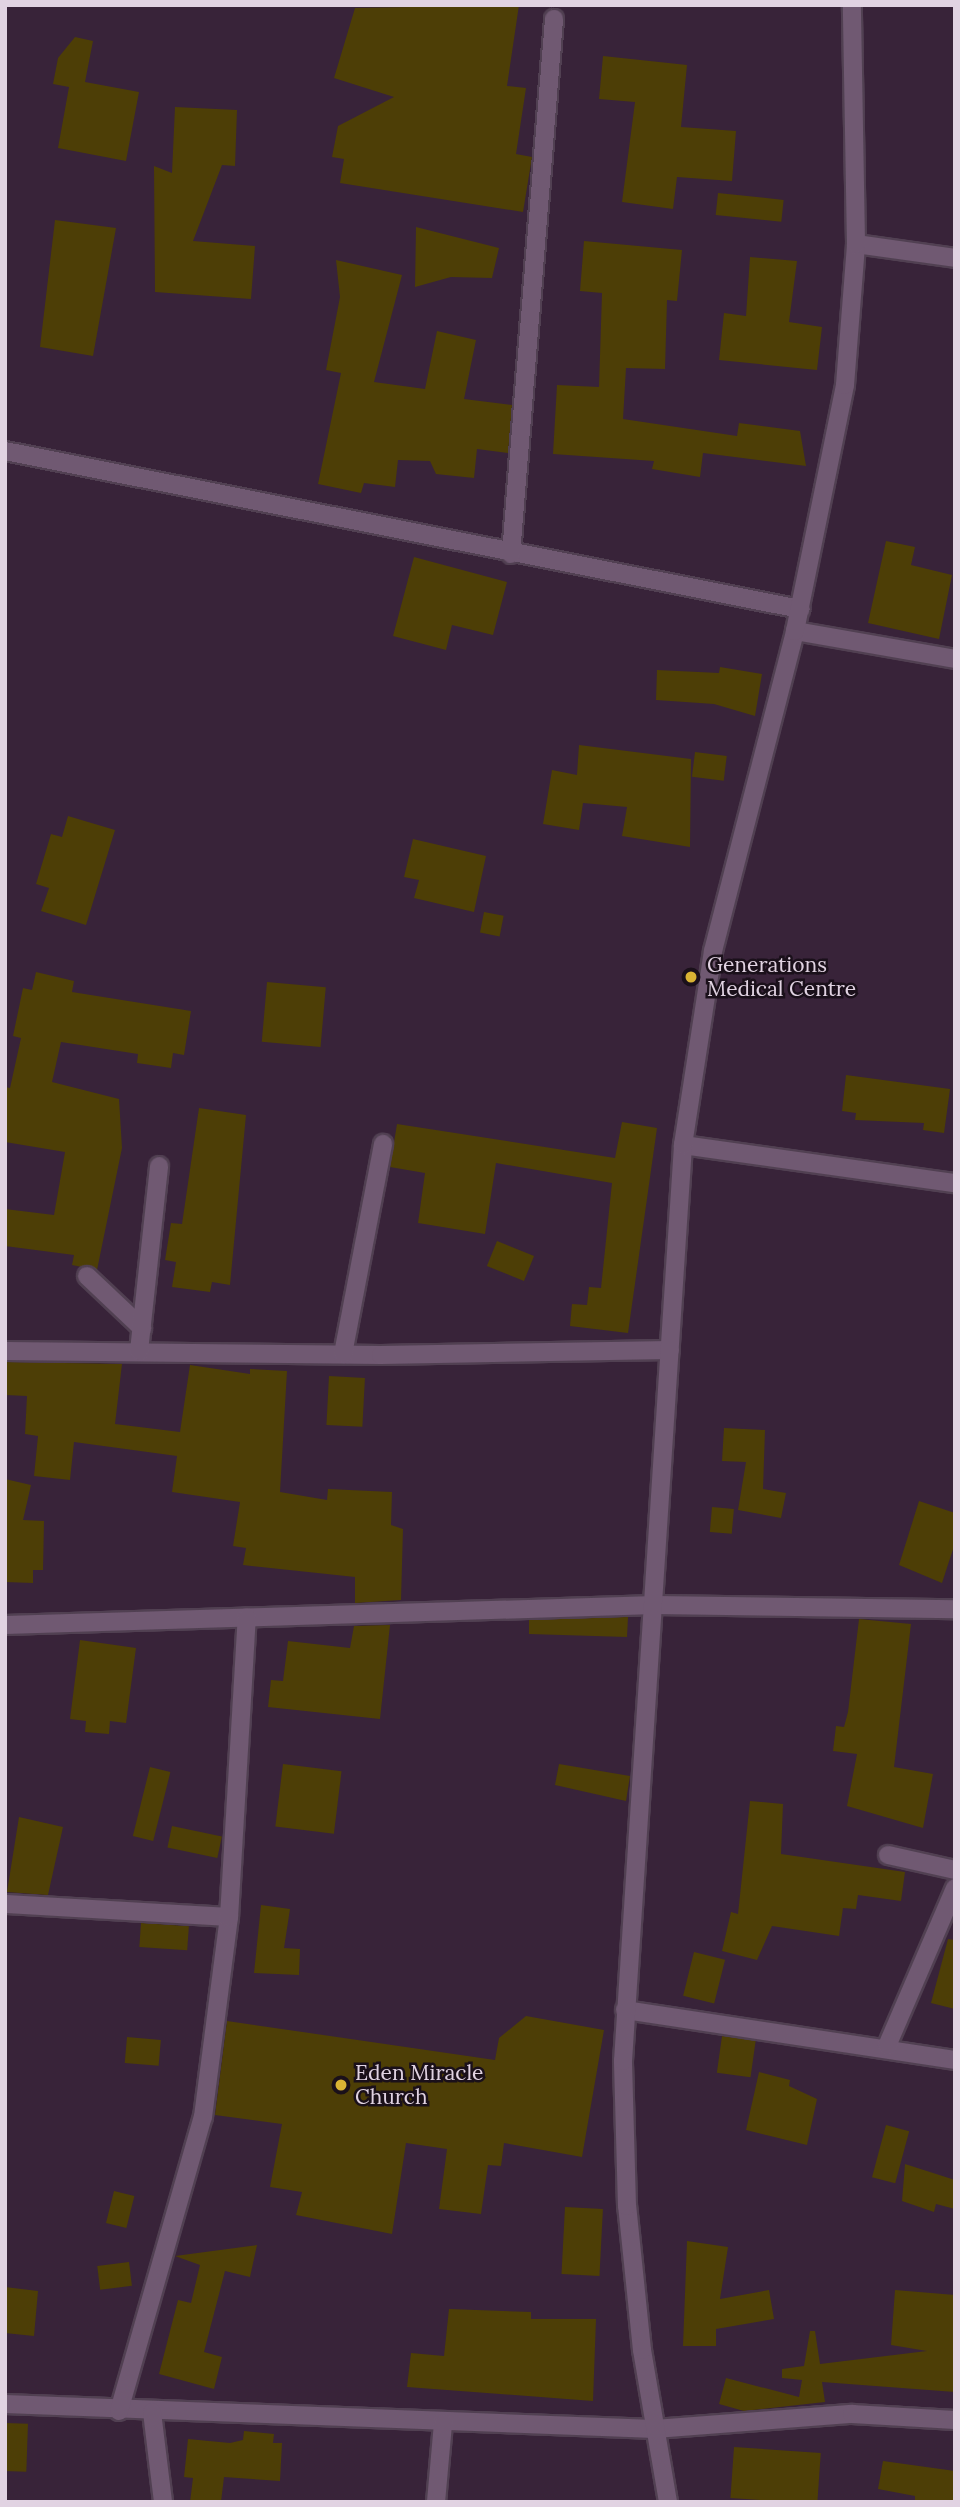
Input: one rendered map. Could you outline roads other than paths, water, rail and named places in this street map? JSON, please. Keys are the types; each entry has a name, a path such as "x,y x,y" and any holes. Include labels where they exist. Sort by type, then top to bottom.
{"street":[{"path":"668,2502 655,2429 627,2206 625,2010 683,1145 713,951 795,631 845,385 856,244 852,5"},
{"path":"511,554 554,19"},
{"path":"856,244 955,258"},
{"path":"5,451 511,554 800,609"},
{"path":"795,631 955,659"},
{"path":"342,1354 383,1144"},
{"path":"683,1145 955,1184"},
{"path":"139,1351 159,1166"},
{"path":"87,1276 142,1328"},
{"path":"5,1351 342,1354 670,1349"},
{"path":"5,1625 654,1605 955,1609"},
{"path":"119,2411 203,2116 229,1917 247,1618"},
{"path":"888,1855 955,1870"},
{"path":"887,2046 955,1888"},
{"path":"5,1904 229,1917"},
{"path":"625,2010 887,2046 955,2060"},
{"path":"5,2404 119,2411 655,2429 852,2414 955,2420"},
{"path":"152,2412 163,2502"},
{"path":"436,2502 443,2423"}],"place":[{"name":"Generations Medical Centre","path":"691,977"},
{"name":"Eden Miracle Church","path":"341,2085"}]}
